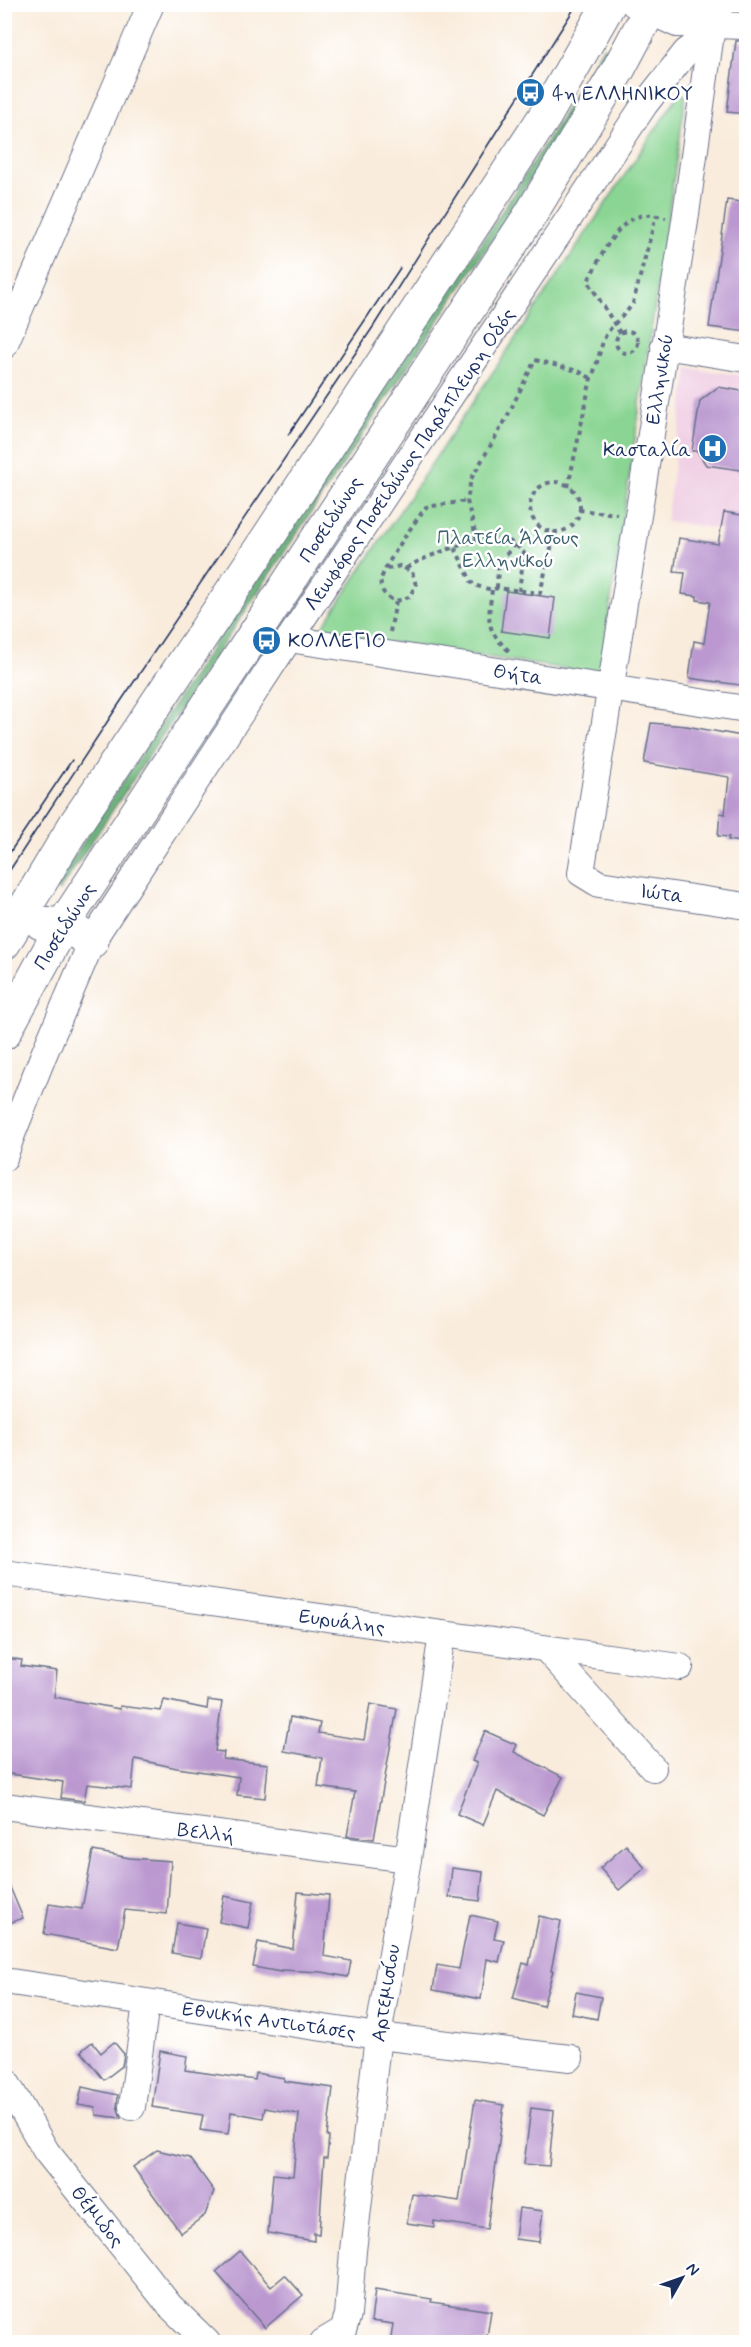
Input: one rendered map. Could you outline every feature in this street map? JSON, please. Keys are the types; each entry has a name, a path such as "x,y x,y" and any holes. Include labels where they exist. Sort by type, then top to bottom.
{"highway":[{"path":"11,932 76,823 267,539 545,116 609,4"},
{"name":"Ποσειδώνος","path":"4,1033 63,925 529,217 630,49 645,7"},
{"path":"11,932 63,925 93,941"}],"street":[{"path":"4,346 151,4"},
{"path":"645,7 677,24 715,21 747,26"},
{"name":"Ελληνικού","path":"581,873 609,689 639,516 715,21"},
{"name":"Λεωφόρος Ποσειδώνος Παράπλευρη Οδός","path":"4,1158 84,956 93,941 288,639 645,104 686,52 715,21"},
{"path":"664,346 747,359"},
{"name":"Θήτα","path":"288,639 747,708"},
{"name":"Ιώτα","path":"581,873 599,884 747,906"},
{"name":"Ευρυάλης","path":"4,1573 680,1667"},
{"name":"Αρτεμισίου","path":"323,2343 343,2330 348,2315 353,2251 378,2036 442,1635"},
{"path":"546,1648 652,1768"},
{"name":"Βελλή","path":"4,1806 408,1859"},
{"name":"Εθνικής Αντιοτάσες","path":"4,1982 378,2036 570,2058"},
{"path":"132,2108 146,2003"},
{"name":"Θέμιδος","path":"4,2078 46,2151 170,2306 207,2343"}],"path":[{"path":"620,333 588,281 616,231 639,217 647,215 685,221"},
{"path":"568,487 591,378 596,370 605,337 633,303 656,216"},
{"path":"628,331 636,337 636,347 633,351 623,352 618,349 616,339 620,333 628,331"},
{"path":"477,540 467,501 471,479 506,419 535,360 578,371 591,378"},
{"path":"551,483 559,483 568,487 578,497 579,510 576,521 570,527 555,532 547,531 534,520 531,513 532,497 537,490 551,483"},
{"path":"387,569 400,566 407,568 415,578 414,592 403,600 396,601 384,594 380,581 394,554 426,507 467,501"},
{"path":"579,510 639,516"},
{"path":"456,548 473,585 494,590 540,593 555,532"},
{"path":"407,568 477,540 493,537 515,545 524,553 519,591"},
{"path":"509,672 511,653 495,639 488,619 498,565 515,545"},
{"path":"385,654 396,601"}],"shaded area":[{"name":"Κασταλία","path":"688,368 746,376 746,533 666,521"}],"green space":[{"path":"603,47 609,50 584,94 496,234 59,891 54,888 491,227"},
{"name":"Πλατεία Άλσους Ελληνικού","path":"679,94 686,95 600,674 319,632"}],"building":[{"path":"736,41 747,41 747,114 727,112"},
{"path":"727,200 747,203 747,332 709,327"},
{"path":"718,387 747,392 747,471 706,465 697,451 692,451 700,401"},
{"path":"724,512 747,516 747,686 689,678 694,641 704,643 710,602 697,600 697,596 682,594 685,573 674,572 679,538 718,544"},
{"path":"506,591 555,598 550,638 501,631"},
{"path":"651,723 686,726 747,737 747,843 718,836 720,813 725,814 729,777 644,763"},
{"path":"4,1658 22,1660 21,1666 57,1671 54,1697 120,1709 120,1706 161,1711 164,1700 207,1709 208,1700 222,1702 215,1751 224,1752 223,1759 268,1764 265,1798 237,1795 239,1777 135,1759 132,1789 87,1784 84,1801 61,1798 63,1782 4,1773"},
{"path":"370,1704 397,1709 374,1839 347,1836 355,1792 318,1787 322,1758 284,1751 290,1717 320,1723 318,1733 364,1740"},
{"path":"485,1731 517,1745 514,1752 563,1777 543,1815 497,1791 483,1825 457,1814 477,1763 472,1761"},
{"path":"626,1845 645,1868 619,1890 600,1868"},
{"path":"93,1851 130,1858 171,1861 167,1914 125,1910 118,1948 44,1934 49,1904 82,1909"},
{"path":"452,1868 483,1872 480,1901 449,1897"},
{"path":"4,1873 23,1918 4,1925"},
{"path":"298,1892 329,1895 324,1956 351,1961 348,1977 322,1972 281,1970 281,1972 253,1967 258,1942 293,1949"},
{"path":"224,1896 253,1902 248,1928 219,1922"},
{"path":"470,1915 498,1921 494,1938 504,1940 499,1962 487,1959 481,1999 433,1990 437,1965 459,1969"},
{"path":"539,1916 561,1921 551,1971 553,1971 543,2006 513,1998 523,1963 529,1965"},
{"path":"177,1923 206,1928 201,1958 172,1953"},
{"path":"576,1992 601,1997 597,2019 572,2014"},
{"path":"92,2042 101,2053 114,2042 124,2054 122,2066 104,2080 81,2051"},
{"path":"160,2051 187,2056 185,2070 255,2080 256,2073 284,2078 284,2081 333,2088 327,2136 329,2136 327,2158 324,2158 319,2234 314,2233 314,2241 268,2233 273,2174 293,2176 299,2114 265,2108 263,2118 231,2112 228,2134 200,2130 203,2115 152,2107"},
{"path":"82,2087 118,2095 117,2106 121,2118 96,2115 95,2108 78,2105"},
{"path":"475,2100 504,2105 487,2229 434,2221 434,2227 407,2223 412,2194 459,2201"},
{"path":"531,2108 554,2111 549,2166 524,2164"},
{"path":"157,2150 190,2158 214,2191 205,2215 181,2233 133,2167"},
{"path":"519,2208 543,2211 539,2242 515,2239"},
{"path":"240,2251 271,2287 285,2275 303,2295 265,2328 216,2272"},
{"path":"375,2290 432,2299 431,2302 491,2311 486,2343 420,2343 391,2338 393,2324 371,2321"}],"tram line":[{"path":"4,879 373,327 577,4"},
{"path":"288,435 400,268"},
{"path":"4,861 72,760"}],"place":[{"name":"4η ΕΛΛΗΝΙΚΟΥ","path":"531,93"},
{"name":"Κασταλία","path":"712,449"},
{"name":"ΚΟΛΛΕΓΙΟ","path":"267,640"}]}
